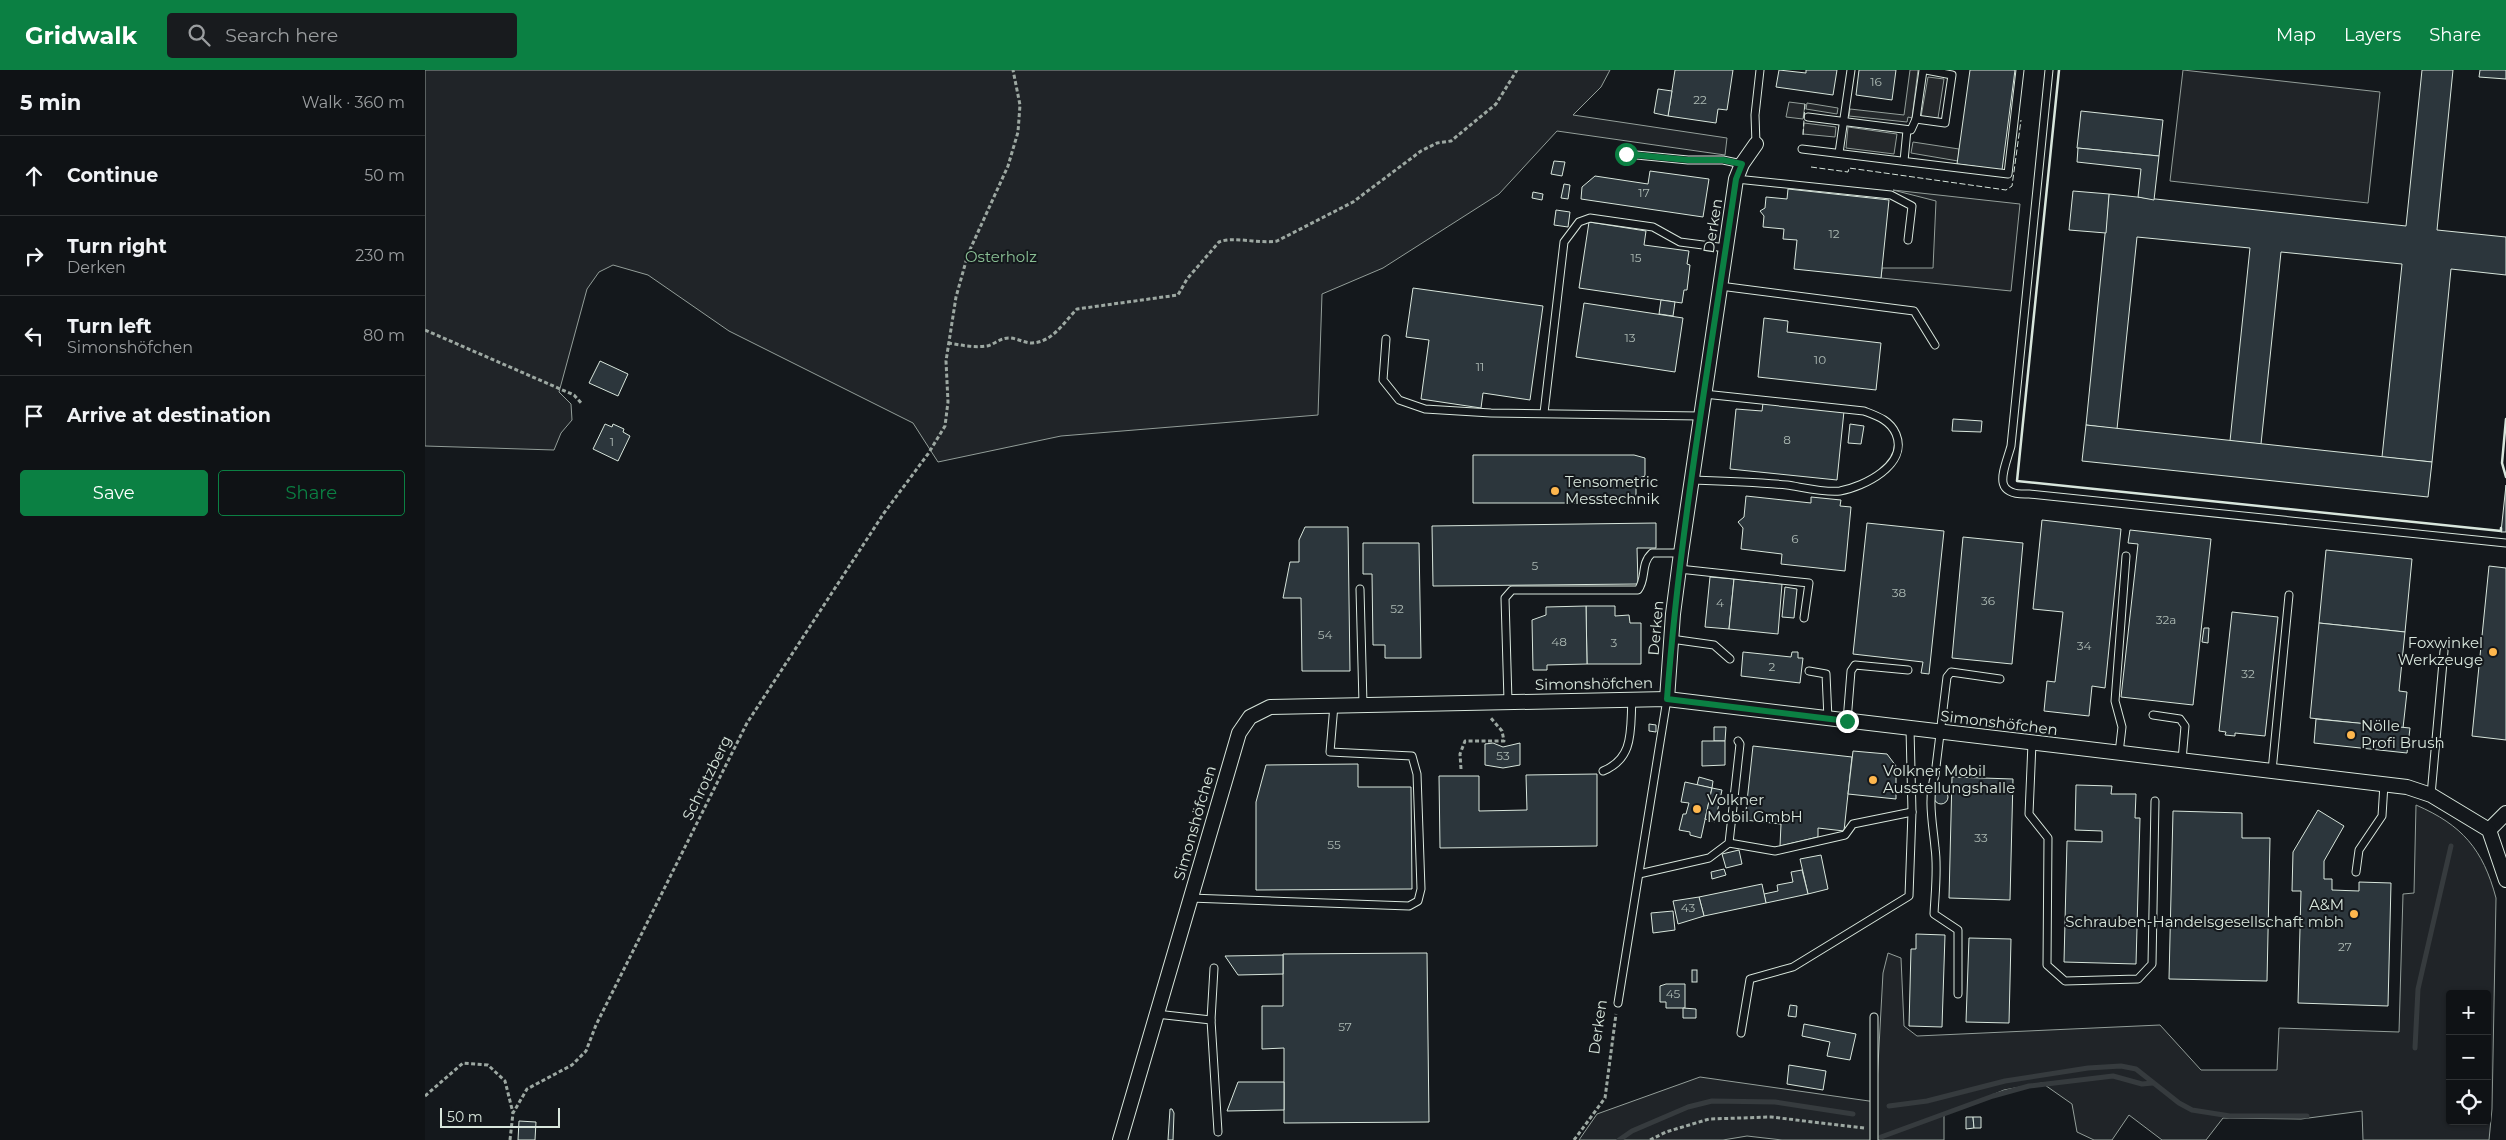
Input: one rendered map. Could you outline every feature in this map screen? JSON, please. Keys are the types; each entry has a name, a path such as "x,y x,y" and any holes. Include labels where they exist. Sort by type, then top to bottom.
{"street":[{"name":"Derken","path":"1667,699 1671,638 1681,553 1736,179 1742,164 1756,144"},
{"name":"Simonshöfchen","path":"1120,1140 1239,733 1250,717 1270,707 1667,699 2407,787 2431,795 2489,830"},
{"path":"2506,813 2489,830 2506,880"}],"lane":[{"path":"1756,144 1755,115 1760,70"},
{"path":"1839,153 1851,70"},
{"path":"1808,117 1911,130 1916,119 1924,70 1953,74 1945,123 1916,119"},
{"path":"1802,149 2008,174 2020,70"},
{"path":"2049,70 2011,446 2003,477 2003,486 2007,492 2014,495 2029,494 2506,543"},
{"path":"1904,161 1907,130"},
{"path":"1626,154 1688,160 1723,160 1742,164"},
{"path":"1736,179 1891,195 1912,206 1908,240"},
{"path":"1545,413 1564,242 1579,222 1590,218 1653,227 1680,242 1726,248"},
{"path":"1720,286 1914,311 1935,344"},
{"path":"1386,339 1383,380 1399,400 1425,409 1491,413 1700,416"},
{"path":"1692,480 1746,481 1839,491 1885,471 1893,463 1899,449 1897,436 1891,426 1882,417 1864,411 1703,394"},
{"path":"1508,702 1505,598 1508,593 1513,590 1638,590 1641,585 1646,558 1652,553 1681,553"},
{"path":"2119,753 2123,727 2115,701 2126,556"},
{"path":"1679,569 1809,583 1805,618"},
{"path":"1360,588 1363,704"},
{"path":"2272,771 2289,595"},
{"path":"1671,638 1714,645 1730,659"},
{"path":"2431,795 2444,651"},
{"path":"1847,721 1851,671 1855,665 1908,670"},
{"path":"1809,671 1827,674 1828,718"},
{"path":"1958,994 1958,930 1934,914 1936,849 1932,831 1931,788 1935,775 1947,677 1951,672 2000,679"},
{"name":"Derken","path":"1618,1003 1667,699"},
{"path":"1603,771 1616,766 1628,750 1631,700"},
{"path":"1190,898 1409,906 1418,900 1421,889 1417,774 1412,756 1330,752 1334,705"},
{"path":"2153,715 2180,719 2185,726 2181,760"},
{"path":"1741,1033 1750,980 1793,967 1909,896 1912,812 1911,728"},
{"path":"1729,843 1740,744 1738,741"},
{"path":"2032,743 2029,814 2048,838 2047,964 2065,981 2138,979 2151,964 2155,802"},
{"path":"2356,872 2359,850 2382,816 2384,784"},
{"path":"1639,874 1709,858 1729,843 1775,851 1845,835 1853,824 1912,812"},
{"path":"1214,968 1211,1020 1218,1132"},
{"path":"1156,1014 1211,1020"},
{"path":"1874,1017 1874,1140"}],"path":[{"path":"1013,70 1020,105 1018,132 1007,166 968,254 956,297 948,343 989,346 999,340 1009,338 1030,343 1042,342 1064,326 1077,309 1178,295 1187,279 1219,242 1226,239 1265,243 1277,241 1353,202 1421,151 1437,143 1451,141 1496,104 1517,70"},
{"path":"425,330 574,395 582,404"},
{"name":"Schrotzberg","path":"510,1140 513,1113 527,1089 572,1066 585,1051 747,723 884,514 928,454 945,426 948,402 946,362 948,343"},
{"path":"1461,769 1460,754 1465,741 1504,741 1502,731 1476,702"},
{"name":"Derken","path":"1574,1140 1605,1098 1618,1003"},
{"path":"425,1096 463,1063 488,1065 505,1081 513,1113"},
{"path":"1650,1140 1666,1132 1709,1119 1771,1117 1874,1130"}],"green space":[{"name":"Osterholz","path":"425,70 1610,70 1601,87 1573,115 1727,138 1725,155 1557,131 1499,194 1383,268 1322,294 1318,415 1061,436 938,462 913,423 729,331 648,275 613,265 599,272 587,289 559,392 571,404 572,420 561,433 554,450 425,446"},
{"path":"2183,70 2380,92 2368,203 2170,181"},
{"path":"1893,190 2020,204 2011,291 1881,278 1882,268 1933,268 1936,201"},
{"path":"2416,805 2446,821 2468,841 2477,852 2484,866 2496,898 2491,1119 2491,990 2446,990 2446,1125 2490,1125 2489,1140 2363,1140 2362,1111 2301,1119 2223,1118 2206,1140 2162,1140 2129,1115 2112,1140 2094,1140 2077,1132 2072,1104 2042,1083 2004,1090 1944,1115 1944,1140 1782,1140 1747,1136 1723,1140 1579,1140 1597,1114 1700,1077 1876,1102 1883,973 1888,953 1901,958 1904,1026 1917,1036 2160,1025 2201,1070 2277,1070 2279,1028 2399,1032 2403,894 2414,893"}],"shaded area":[{"path":"1910,70 1918,70 1912,118 1908,117 1907,122 1849,116 1850,109 1904,115"},
{"path":"1928,77 1944,79 1938,118 1921,117"},
{"path":"1789,102 1805,104 1803,119 1786,117"},
{"path":"1807,103 1838,108 1837,114 1806,109"},
{"path":"1804,123 1836,127 1835,137 1803,134"},
{"path":"1848,127 1897,134 1894,154 1846,148"},
{"path":"1913,142 1959,149 1958,161 1911,153"}],"building":[{"path":"1675,70 1733,70 1727,110 1718,109 1716,123 1668,116"},
{"path":"1779,70 1806,73 1806,70 1837,70 1833,95 1776,87"},
{"path":"1859,70 1896,70 1892,100 1856,95"},
{"path":"1970,70 2015,70 2002,170 1957,164"},
{"path":"2422,70 2453,70 2437,230 2506,237 2506,275 2451,269 2432,462 2382,457 2402,264 2281,252 2261,444 2230,441 2250,248 2137,237 2117,429 2086,425 2109,194 2406,226"},
{"path":"2480,70 2506,70 2506,79 2479,77"},
{"path":"1658,89 1672,91 1668,116 1654,113"},
{"path":"2081,111 2163,120 2159,156 2077,148"},
{"path":"2078,148 2159,156 2154,200 2138,197 2141,169 2077,162"},
{"path":"1554,161 1565,162 1562,176 1551,174"},
{"path":"1650,171 1709,179 1703,217 1581,199 1582,187 1595,176 1648,184"},
{"path":"1564,184 1570,185 1568,199 1561,198"},
{"path":"1788,189 1889,200 1881,278 1794,269 1797,240 1783,239 1784,229 1763,227 1764,216 1760,211 1765,208 1766,197 1787,199"},
{"path":"2073,191 2109,194 2106,233 2069,230"},
{"path":"1533,192 1543,194 1542,200 1532,198"},
{"path":"1556,210 1570,212 1568,227 1554,225"},
{"path":"1589,222 1646,231 1644,245 1689,251 1687,264 1690,265 1687,290 1684,290 1682,303 1579,288"},
{"path":"1413,288 1543,306 1530,400 1483,393 1481,408 1421,399 1429,340 1406,337"},
{"path":"1661,300 1675,302 1673,316 1659,314"},
{"path":"1584,303 1683,318 1675,372 1576,357"},
{"path":"1764,318 1788,321 1787,332 1881,343 1876,390 1758,377"},
{"path":"600,361 628,374 618,396 589,383"},
{"path":"1763,403 1844,411 1837,480 1730,469 1736,409 1762,411"},
{"path":"1953,419 1982,421 1981,432 1952,431"},
{"path":"605,424 612,427 613,424 624,429 623,432 630,436 618,461 593,449"},
{"path":"1850,424 1864,426 1861,444 1848,443"},
{"path":"2086,425 2432,462 2428,497 2082,461"},
{"name":"Tensometric Messtechnik","path":"1473,455 1634,455 1645,458 1645,476 1636,479 1636,503 1473,503"},
{"path":"2506,485 2506,532 2501,532"},
{"path":"1746,496 1811,503 1811,497 1841,500 1840,506 1851,507 1845,571 1781,564 1782,554 1741,549 1743,528 1738,522 1744,517"},
{"path":"2042,520 2121,529 2105,688 2092,686 2089,716 2044,711 2047,681 2055,682 2063,612 2033,609"},
{"path":"1656,523 1656,548 1637,548 1638,584 1433,586 1432,526"},
{"path":"1867,523 1944,531 1929,674 1921,673 1923,662 1853,654"},
{"path":"1305,527 1348,527 1350,671 1302,671 1301,598 1283,598 1290,562 1299,562 1299,540"},
{"path":"2130,530 2211,539 2193,705 2121,697 2138,544 2128,543"},
{"path":"1963,537 2023,543 2012,664 1952,658"},
{"path":"1363,543 1419,543 1421,658 1385,658 1385,645 1373,645 1372,574 1363,574"},
{"path":"2326,550 2412,559 2405,632 2319,623"},
{"name":"Foxwinkel Werkzeuge","path":"2489,566 2506,568 2506,740 2472,736"},
{"path":"1710,577 1734,579 1729,629 1705,627"},
{"path":"1734,579 1782,584 1778,634 1729,629"},
{"path":"1785,587 1797,589 1794,618 1782,617"},
{"path":"1586,606 1615,606 1615,616 1629,615 1630,623 1641,623 1641,664 1587,664"},
{"path":"1586,606 1587,664 1547,665 1547,670 1533,670 1532,620 1546,615 1546,607"},
{"path":"2232,612 2278,617 2265,736 2235,733 2235,736 2225,735 2226,732 2219,731"},
{"path":"2319,623 2405,632 2399,691 2407,692 2403,728 2310,718"},
{"path":"2204,628 2209,628 2208,643 2202,642"},
{"path":"1743,652 1791,657 1792,652 1798,652 1798,658 1803,658 1800,683 1741,676"},
{"path":"2316,719 2410,728 2407,753 2314,743"},
{"path":"1649,724 1656,725 1656,732 1649,731"},
{"path":"1714,727 1726,727 1725,741 1714,741"},
{"path":"1702,741 1725,741 1725,765 1702,766"},
{"path":"1493,743 1503,747 1520,743 1520,765 1503,768 1485,765 1485,744"},
{"path":"1753,746 1852,757 1844,831 1818,828 1818,837 1780,846 1781,824 1745,820"},
{"name":"Volkner Mobil Ausstellungshalle","path":"1853,751 1887,754 1896,766 1896,799 1848,794"},
{"path":"1358,764 1358,787 1411,787 1412,889 1256,890 1256,802 1266,765"},
{"path":"1597,774 1597,846 1440,848 1439,776 1479,776 1479,811 1527,810 1526,775"},
{"path":"1699,777 1713,781 1712,788 1697,785"},
{"path":"1952,777 2013,779 2010,900 1949,898"},
{"name":"Volkner Mobil GmbH","path":"1685,782 1712,788 1701,838 1690,835 1690,832 1679,830 1683,814 1686,814 1689,803 1681,802"},
{"path":"2076,785 2112,786 2111,794 2136,794 2135,818 2140,818 2136,964 2064,962 2067,841 2102,842 2102,831 2075,830"},
{"path":"1712,788 1722,790 1715,822 1705,819"},
{"path":"1941,790 1946,792 1948,797 1946,802 1941,804 1936,802 1934,797 1936,792"},
{"path":"2318,810 2344,826 2324,861 2324,879 2332,879 2332,890 2359,891 2359,882 2391,883 2388,1006 2298,1003 2301,891 2292,891 2293,852"},
{"path":"2173,811 2242,813 2242,838 2270,838 2267,981 2169,979"},
{"path":"1739,850 1742,864 1726,868 1722,854"},
{"path":"1821,855 1828,889 1808,894 1800,859"},
{"path":"1724,869 1726,875 1712,879 1711,872"},
{"path":"1802,870 1808,894 1766,903 1764,894 1778,891 1777,885 1793,882 1791,872"},
{"path":"1762,884 1766,903 1704,916 1699,897"},
{"path":"1699,897 1704,916 1678,924 1673,901"},
{"path":"1673,911 1675,930 1653,933 1651,913"},
{"path":"1916,934 1945,935 1942,1027 1909,1026 1911,949 1916,949"},
{"path":"1969,938 2011,939 2009,1023 1966,1022"},
{"path":"1427,953 1429,1122 1284,1123 1284,1048 1262,1049 1262,1006 1283,1006 1283,954"},
{"path":"1283,955 1283,974 1238,975 1225,956"},
{"path":"1692,970 1697,970 1697,982 1692,982"},
{"path":"1666,984 1685,984 1685,1008 1666,1008 1666,1002 1660,1002 1660,986"},
{"path":"1790,1005 1797,1006 1796,1017 1788,1016"},
{"path":"1683,1008 1696,1009 1696,1018 1683,1018"},
{"path":"1804,1024 1856,1034 1850,1060 1827,1056 1830,1042 1802,1036"},
{"path":"1789,1065 1826,1071 1823,1090 1787,1084"},
{"path":"1238,1082 1284,1082 1284,1110 1227,1111"},
{"path":"1170,1109 1174,1113 1173,1140 1168,1140"},
{"path":"1966,1117 1973,1117 1974,1128 1966,1129"},
{"path":"1973,1117 1981,1117 1981,1128 1974,1128"},
{"path":"519,1121 536,1122 535,1140 518,1140"}],"waterway":[{"path":"2415,1048 2418,989 2451,846"},
{"path":"1889,1106 1927,1101 2005,1081 2088,1068 2121,1066 2136,1069 2179,1103 2192,1110 2230,1116 2307,1116"},
{"path":"1881,1137 1993,1096 2029,1086 2113,1076 2142,1084 2153,1083"},
{"path":"1619,1140 1632,1131 1688,1107 1712,1101 1775,1102 1853,1114"}],"fence":[{"path":"1803,135 1805,104"},
{"path":"1811,167 1848,172 1849,168 2006,190 2012,186 2021,120"}],"wall":[{"path":"2059,70 2017,481 2501,531 2501,528"},
{"path":"2506,419 2502,463 2506,477"}],"place":[{"name":"Tensometric Messtechnik","path":"1555,491"},
{"name":"Foxwinkel Werkzeuge","path":"2493,652"},
{"name":"Nölle Profi Brush","path":"2351,735"},
{"name":"Volkner Mobil Ausstellungshalle","path":"1873,780"},
{"name":"Volkner Mobil GmbH","path":"1697,809"},
{"name":"A&M Schrauben-Handelsgesellschaft mbh","path":"2354,914"}],"route":[{"path":"1626,154 1688,160 1723,160 1742,164 1736,179 1700,416 1673,614 1667,699 1847,721"}]}
